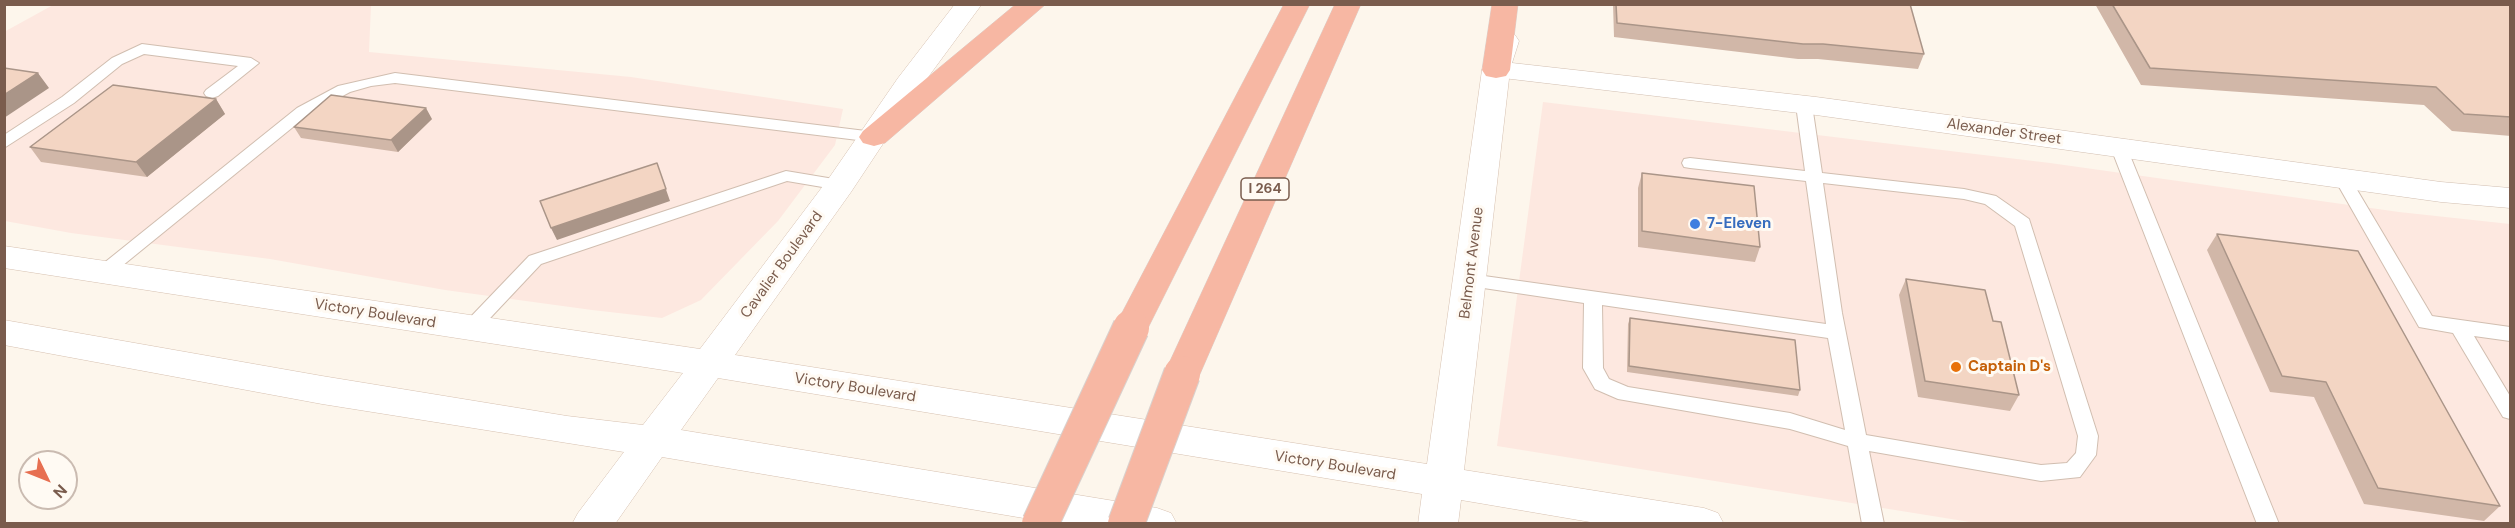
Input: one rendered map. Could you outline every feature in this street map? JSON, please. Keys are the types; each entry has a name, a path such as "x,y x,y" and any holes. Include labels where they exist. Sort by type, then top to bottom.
{"highway":[{"path":"874,137 1033,4"},
{"path":"1040,524 1131,328 1297,4"},
{"name":"I 264","path":"1126,524 1182,374 1348,4"},
{"path":"1496,70 1505,4"}],"main road":[{"name":"Belmont Avenue","path":"1438,524 1496,70 1516,4"},
{"name":"Cavalier Boulevard","path":"592,524 840,185 957,9"},
{"name":"Alexander Street","path":"1496,70 1804,105 2342,178 2511,198"},
{"name":"Victory Boulevard","path":"4,257 711,364 1704,524"},
{"path":"4,332 322,390 567,430 653,440 1157,524"}],"lane":[{"path":"4,143 68,100 117,61 142,49 251,63 212,93"},
{"path":"105,271 303,111 344,89 370,82 395,78 874,137"},
{"path":"1804,105 1836,332 1873,524"},
{"path":"2119,148 2268,524"},
{"path":"1593,297 1593,368 1602,384 1625,394 1790,421 1857,441 2040,473 2073,471 2086,455 2088,436 2023,223 1990,200 1964,194 1690,163"},
{"path":"469,328 535,260 786,176 840,185"},
{"path":"2342,178 2426,322 2511,334"},
{"path":"1470,280 1836,332"},
{"path":"2459,327 2511,412"}],"shaded area":[{"path":"53,5 371,5 369,52 631,77 843,109 835,145 778,221 701,300 662,318 592,310 445,290 270,259 71,233 5,221 4,32"},
{"path":"1543,102 2050,163 2399,212 2510,224 2510,523 1976,523 1497,446"}],"building":[{"path":"1616,4 1910,4 1924,54 1803,44 1617,23"},
{"path":"2112,4 2511,4 2511,117 2464,114 2436,87 2150,68"},
{"path":"4,68 38,73 4,95"},
{"path":"113,85 216,99 136,162 30,147"},
{"path":"331,95 426,108 391,140 294,127"},
{"path":"657,163 666,189 551,228 540,201"},
{"name":"7-Eleven","path":"1642,173 1754,186 1760,247 1642,231"},
{"path":"2217,234 2358,251 2500,506 2378,488 2326,382 2282,376"},
{"name":"Captain D's","path":"1906,279 1985,290 1993,321 2001,322 2019,395 1925,381"},
{"path":"1630,318 1795,340 1800,390 1629,366"}],"place":[{"name":"7-Eleven","path":"1695,224"},
{"name":"Captain D's","path":"1956,367"}]}
